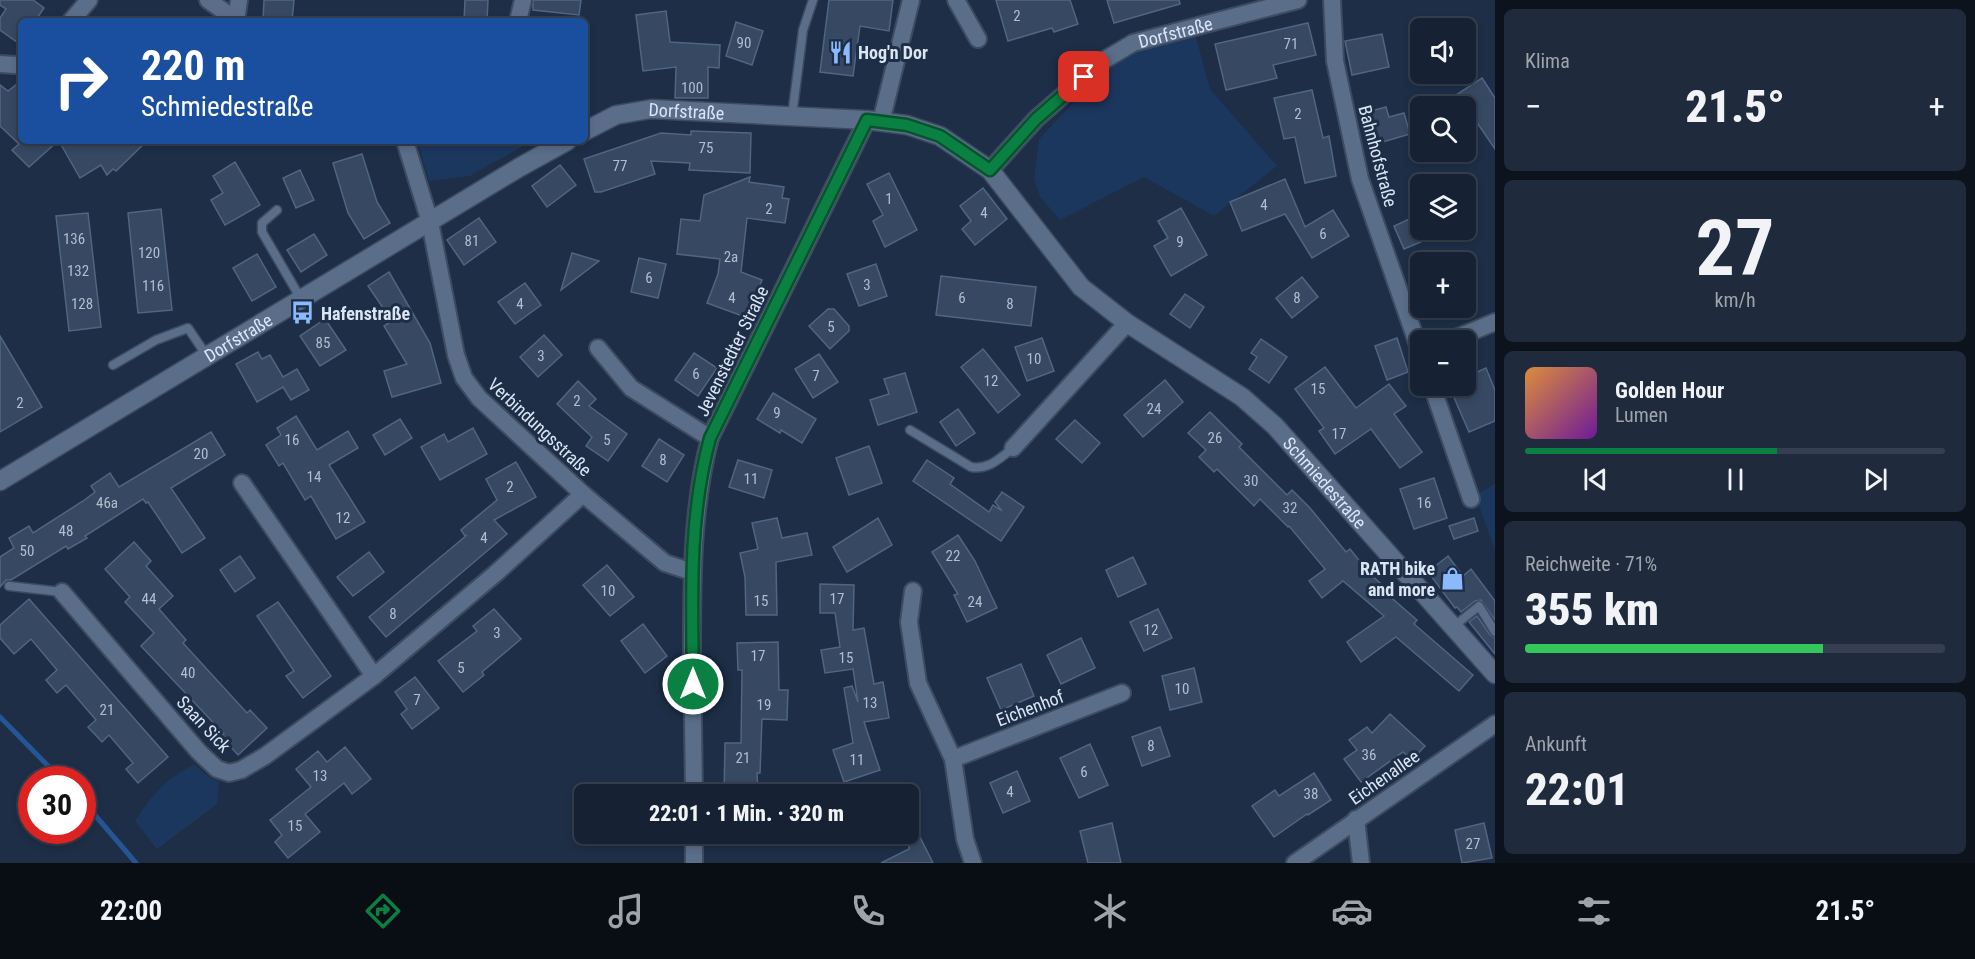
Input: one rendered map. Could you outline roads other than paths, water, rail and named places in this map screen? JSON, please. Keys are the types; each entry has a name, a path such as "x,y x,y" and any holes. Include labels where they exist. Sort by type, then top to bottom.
{"street":[{"path":"73,18 89,0"},
{"path":"208,0 233,18"},
{"path":"236,18 239,0"},
{"path":"519,18 523,0"},
{"path":"874,121 911,0"},
{"path":"956,0 978,39"},
{"name":"Dorfstraße","path":"990,170 1036,119 1101,62 1133,43 1298,0"},
{"name":"Bahnhofstraße","path":"1332,0 1335,61 1360,178 1413,330"},
{"path":"0,64 18,64"},
{"name":"Dorfstraße","path":"588,129 615,115 651,109 874,121"},
{"name":"Schmiedestraße","path":"874,121 907,125 940,136 990,170 1081,287 1126,323 1242,397 1275,426 1495,674"},
{"name":"Jevenstedter Straße","path":"694,784 692,572 696,507 710,438 874,121"},
{"path":"406,144 430,222"},
{"name":"Dorfstraße","path":"0,481 562,144"},
{"name":"Verbindungsstraße","path":"430,222 456,355 464,378 479,398 583,494 665,563 692,572"},
{"path":"1475,330 1495,322"},
{"path":"1013,448 1126,323"},
{"path":"598,348 631,388 710,438"},
{"path":"1435,396 1471,499"},
{"path":"242,483 374,676"},
{"name":"Saan Sick","path":"62,592 199,752 217,769 229,773 241,770 265,756 374,676 583,494"},
{"path":"913,591 909,622 918,683 953,759 965,839 973,863"},
{"name":"Eichenhof","path":"953,759 1122,693"},
{"name":"Eichenallee","path":"1296,863 1495,724"},
{"path":"1356,819 1361,863"},
{"path":"694,844 694,863"}],"lane":[{"path":"792,116 803,30 813,0"},
{"path":"277,210 262,223 262,232 302,300"},
{"path":"113,365 156,340 188,328 207,356"},
{"path":"910,430 971,467 981,469 1013,448"},
{"path":"9,586 62,592"},
{"path":"1452,627 1479,606 1495,632"}],"waterway":[{"path":"0,717 48,766"},
{"path":"96,816 136,863"}],"place":[{"name":"Hog'n Dor","path":"840,52"},
{"name":"Hafenstraße","path":"303,313"},
{"name":"RATH bike and more","path":"1453,578"}]}
